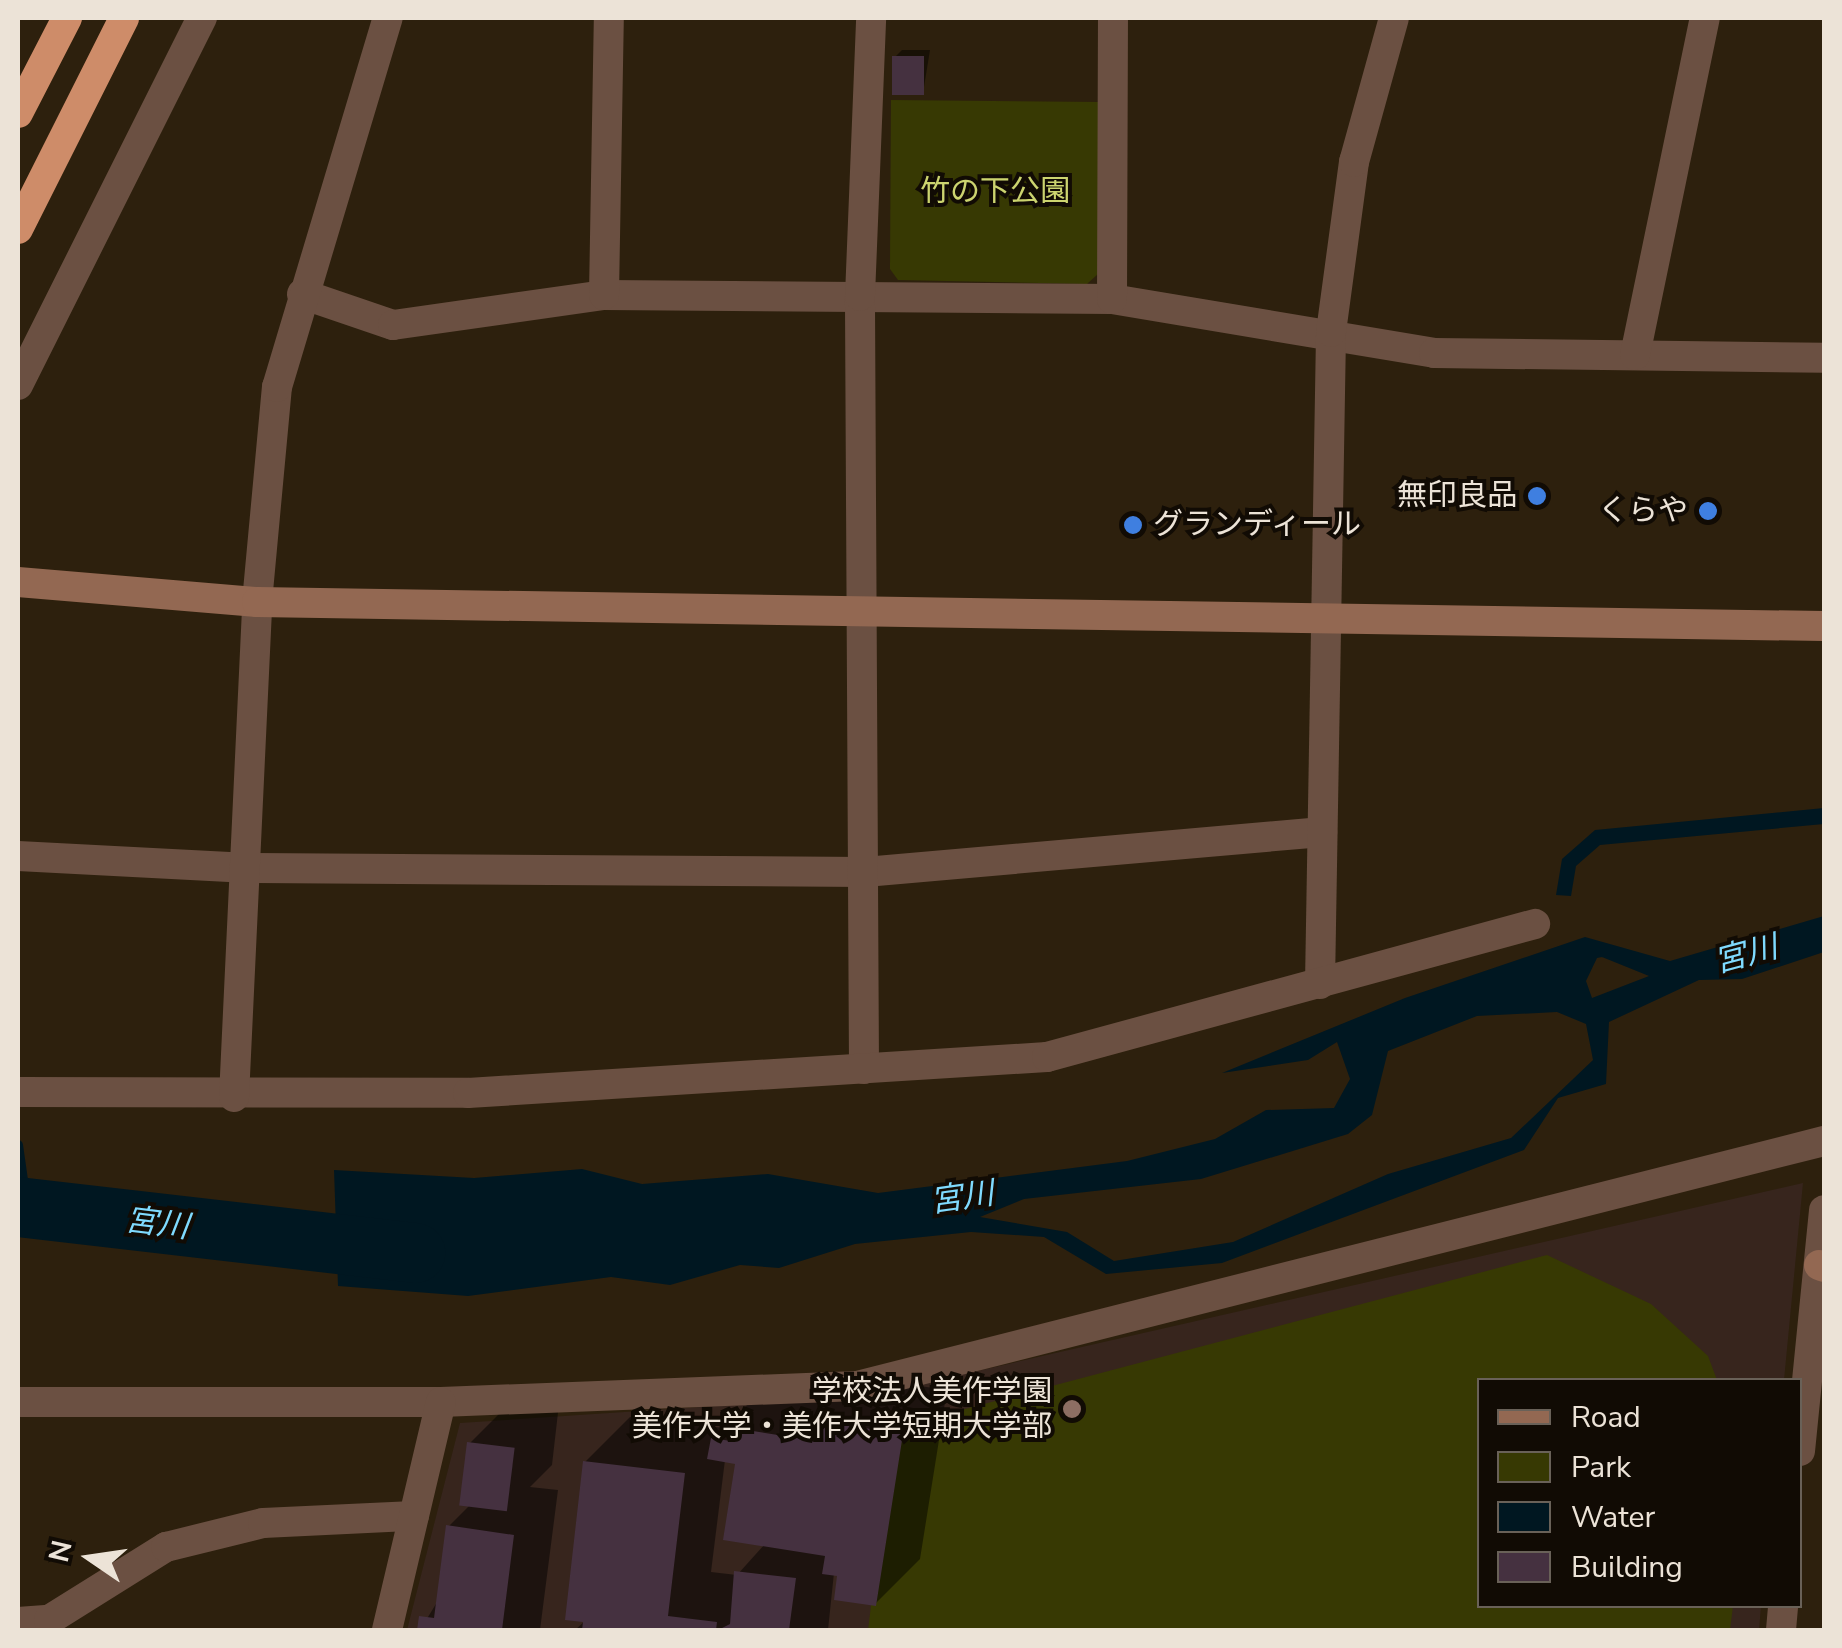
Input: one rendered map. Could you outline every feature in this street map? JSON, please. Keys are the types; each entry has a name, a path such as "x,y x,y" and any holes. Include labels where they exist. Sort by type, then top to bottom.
{"highway":[{"path":"18,113 67,18"},
{"path":"18,229 124,18"}],"street":[{"path":"18,384 202,18"},
{"path":"234,1097 256,602 277,387 388,18"},
{"path":"604,294 609,18"},
{"path":"864,1069 867,616 860,296 871,18"},
{"path":"1112,18 1112,298"},
{"path":"1320,984 1331,332 1354,162 1394,18"},
{"path":"1636,355 1705,18"},
{"path":"302,294 393,325 604,294 1112,298 1331,332 1434,353 1824,358"},
{"path":"18,582 256,602 867,616 1824,626"},
{"path":"18,856 244,868 865,872 1322,832"},
{"path":"18,1092 234,1097 1048,1057 1535,924"},
{"path":"18,1402 441,1402 856,1386 1824,1141"},
{"path":"1802,1434 1822,1266 1824,1210"},
{"path":"388,1630 441,1402"},
{"path":"18,1622 50,1620 166,1547 263,1523 414,1516"}],"shaded area":[{"name":"学校法人美作学園 美作大学・美作大学短期大学部","path":"1803,1183 1784,1378 1477,1378 1477,1608 1761,1608 1759,1630 407,1630 460,1423 867,1396"}],"green space":[{"name":"竹の下公園","path":"891,100 1101,102 1098,274 1087,284 898,280 890,269"},
{"path":"1547,1255 1651,1304 1708,1356 1716,1378 1477,1378 1477,1608 1733,1608 1730,1630 868,1630 893,1428"}],"water":[{"path":"1824,808 1824,824 1600,845 1576,866 1571,896 1556,895 1562,859 1595,830"},
{"path":"1824,916 1824,952 1742,979 1699,980 1609,1022 1606,1084 1558,1098 1524,1150 1222,1263 1106,1274 1044,1237 971,1232 855,1244 779,1268 740,1265 670,1285 611,1277 468,1296 338,1286 334,1170 474,1178 582,1169 642,1184 768,1174 878,1193 1127,1161 1215,1139 1266,1110 1334,1108 1350,1079 1337,1042 1308,1060 1222,1073 1405,998 1585,937 1670,961","holes":["1602,957 1649,976 1592,998 1586,981 1597,958","1557,1012 1586,1024 1593,1060 1511,1138 1388,1174 1233,1242 1114,1261 1067,1232 980,1217 1024,1199 1201,1179 1348,1134 1372,1115 1388,1051 1477,1016"]}],"building":[{"path":"892,56 924,56 924,95 892,95"},
{"path":"819,1421 903,1434 876,1606 834,1600 837,1576 822,1574 825,1556 723,1540 735,1464 707,1459 711,1438 731,1441 734,1428 816,1441"},
{"path":"467,1442 515,1448 507,1511 459,1506"},
{"path":"583,1461 685,1473 668,1616 717,1622 716,1630 582,1630 583,1622 565,1620"},
{"path":"446,1525 514,1535 502,1630 417,1630 419,1616 434,1618"},
{"path":"734,1571 796,1578 789,1630 718,1630 730,1624"}],"waterway":[{"path":"18,1145 27,1208"},
{"name":"宮川","path":"18,1207 415,1253"}],"place":[{"name":"無印良品","path":"1537,496"},
{"name":"くらや","path":"1708,511"},
{"name":"グランディール","path":"1133,525"},
{"name":"学校法人美作学園 美作大学・美作大学短期大学部","path":"1072,1409"}]}
